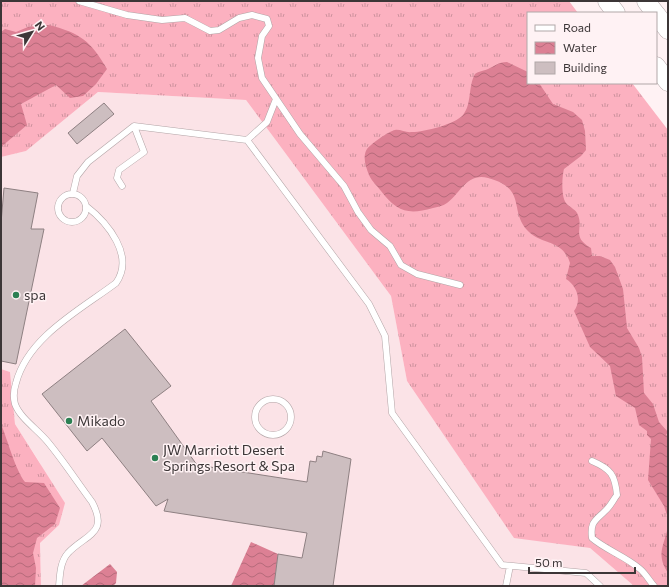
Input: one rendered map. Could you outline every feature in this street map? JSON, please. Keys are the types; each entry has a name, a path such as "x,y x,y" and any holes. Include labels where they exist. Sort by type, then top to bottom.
{"main road":[{"path":"607,1 615,12"},
{"path":"646,1 654,12"},
{"path":"657,15 668,30"},
{"path":"657,67 668,82"}],"lane":[{"path":"78,1 134,16 162,20 185,18 210,31 218,30 239,18 252,15 267,19 268,26 262,36 258,58 262,78 300,134 344,186 358,212 371,230 390,246 401,265 417,274 460,286"},
{"path":"247,140 267,122 276,99"},
{"path":"122,186 117,178 119,170 144,152 134,126"},
{"path":"73,194 77,176 88,162 134,126 247,140 369,304 385,336 392,413 502,565 586,572 600,586"},
{"path":"59,586 62,565 68,554 93,535 99,522 98,512 62,461 21,413 15,403 14,391 17,379 27,358 45,337 116,283 122,275 124,262 119,245 100,218 86,206 81,197 73,194 64,196 59,202 58,211 63,219 72,222 81,219 86,211 86,206"},
{"path":"273,399 278,400 288,406 292,416 291,422 285,432 272,436 266,435 257,426 255,414 262,403 273,399"},
{"path":"592,461 606,467 615,480 617,495 606,510 594,521 590,529 592,538 601,546 615,552 640,569 654,586"},
{"path":"506,586 510,566"}],"shaded area":[{"path":"98,92 246,100 391,296 407,381 514,537 590,548 634,586 41,586 40,543 59,525 40,463 15,424 10,372 1,369 1,157 26,151"}],"green space":[{"path":"1,1 569,1 577,12 527,12 527,84 633,84 668,130 668,586 634,586 590,548 514,538 407,381 391,296 246,100 98,92 26,151 1,157"},
{"path":"1,369 10,372 15,424 65,503 59,525 40,543 41,586 1,586"}],"water":[{"path":"49,25 69,31 84,40 96,51 107,69 96,84 83,96 70,98 56,85 21,104 27,125 1,147 1,32 5,29 16,32 28,27"},
{"path":"504,62 527,72 527,84 540,84 553,104 573,112 582,120 585,131 586,150 581,156 564,169 562,181 563,196 566,203 577,213 580,223 579,236 581,240 591,248 592,256 600,256 610,260 615,267 623,289 627,328 639,348 642,357 644,393 653,404 659,422 668,432 666,435 668,436 668,518 664,506 648,480 651,439 647,435 647,431 639,425 635,408 616,396 610,366 590,347 574,311 578,298 573,285 566,279 570,263 567,255 557,246 532,235 527,230 519,215 513,194 500,182 488,178 474,178 464,185 445,204 424,210 410,211 404,210 392,204 370,178 365,162 365,155 367,149 372,144 395,130 410,132 424,131 439,127 459,118 466,111 468,106 471,84 475,74"},
{"path":"1,424 15,462 25,482 44,483 60,508 55,524 37,538 33,553 36,568 35,586 1,586"},
{"path":"668,526 668,573 664,566 661,554"},
{"path":"251,542 278,554 274,586 231,586"},
{"path":"110,564 117,572 116,583 113,586 81,586"}],"building":[{"path":"104,103 114,114 77,144 68,133"},
{"name":"spa","path":"4,188 38,193 31,229 44,229 16,364 1,361 1,223"},
{"name":"JW Marriott Desert Springs Resort & Spa","path":"125,329 171,386 151,401 197,465 307,482 310,461 316,462 317,456 322,457 323,451 351,459 333,586 274,586 278,554 302,558 307,533 164,511 168,499 156,506 102,438 87,451 42,394"}],"place":[{"name":"spa","path":"16,295"},
{"name":"Mikado","path":"69,421"},
{"name":"JW Marriott Desert Springs Resort & Spa","path":"155,458"}]}
